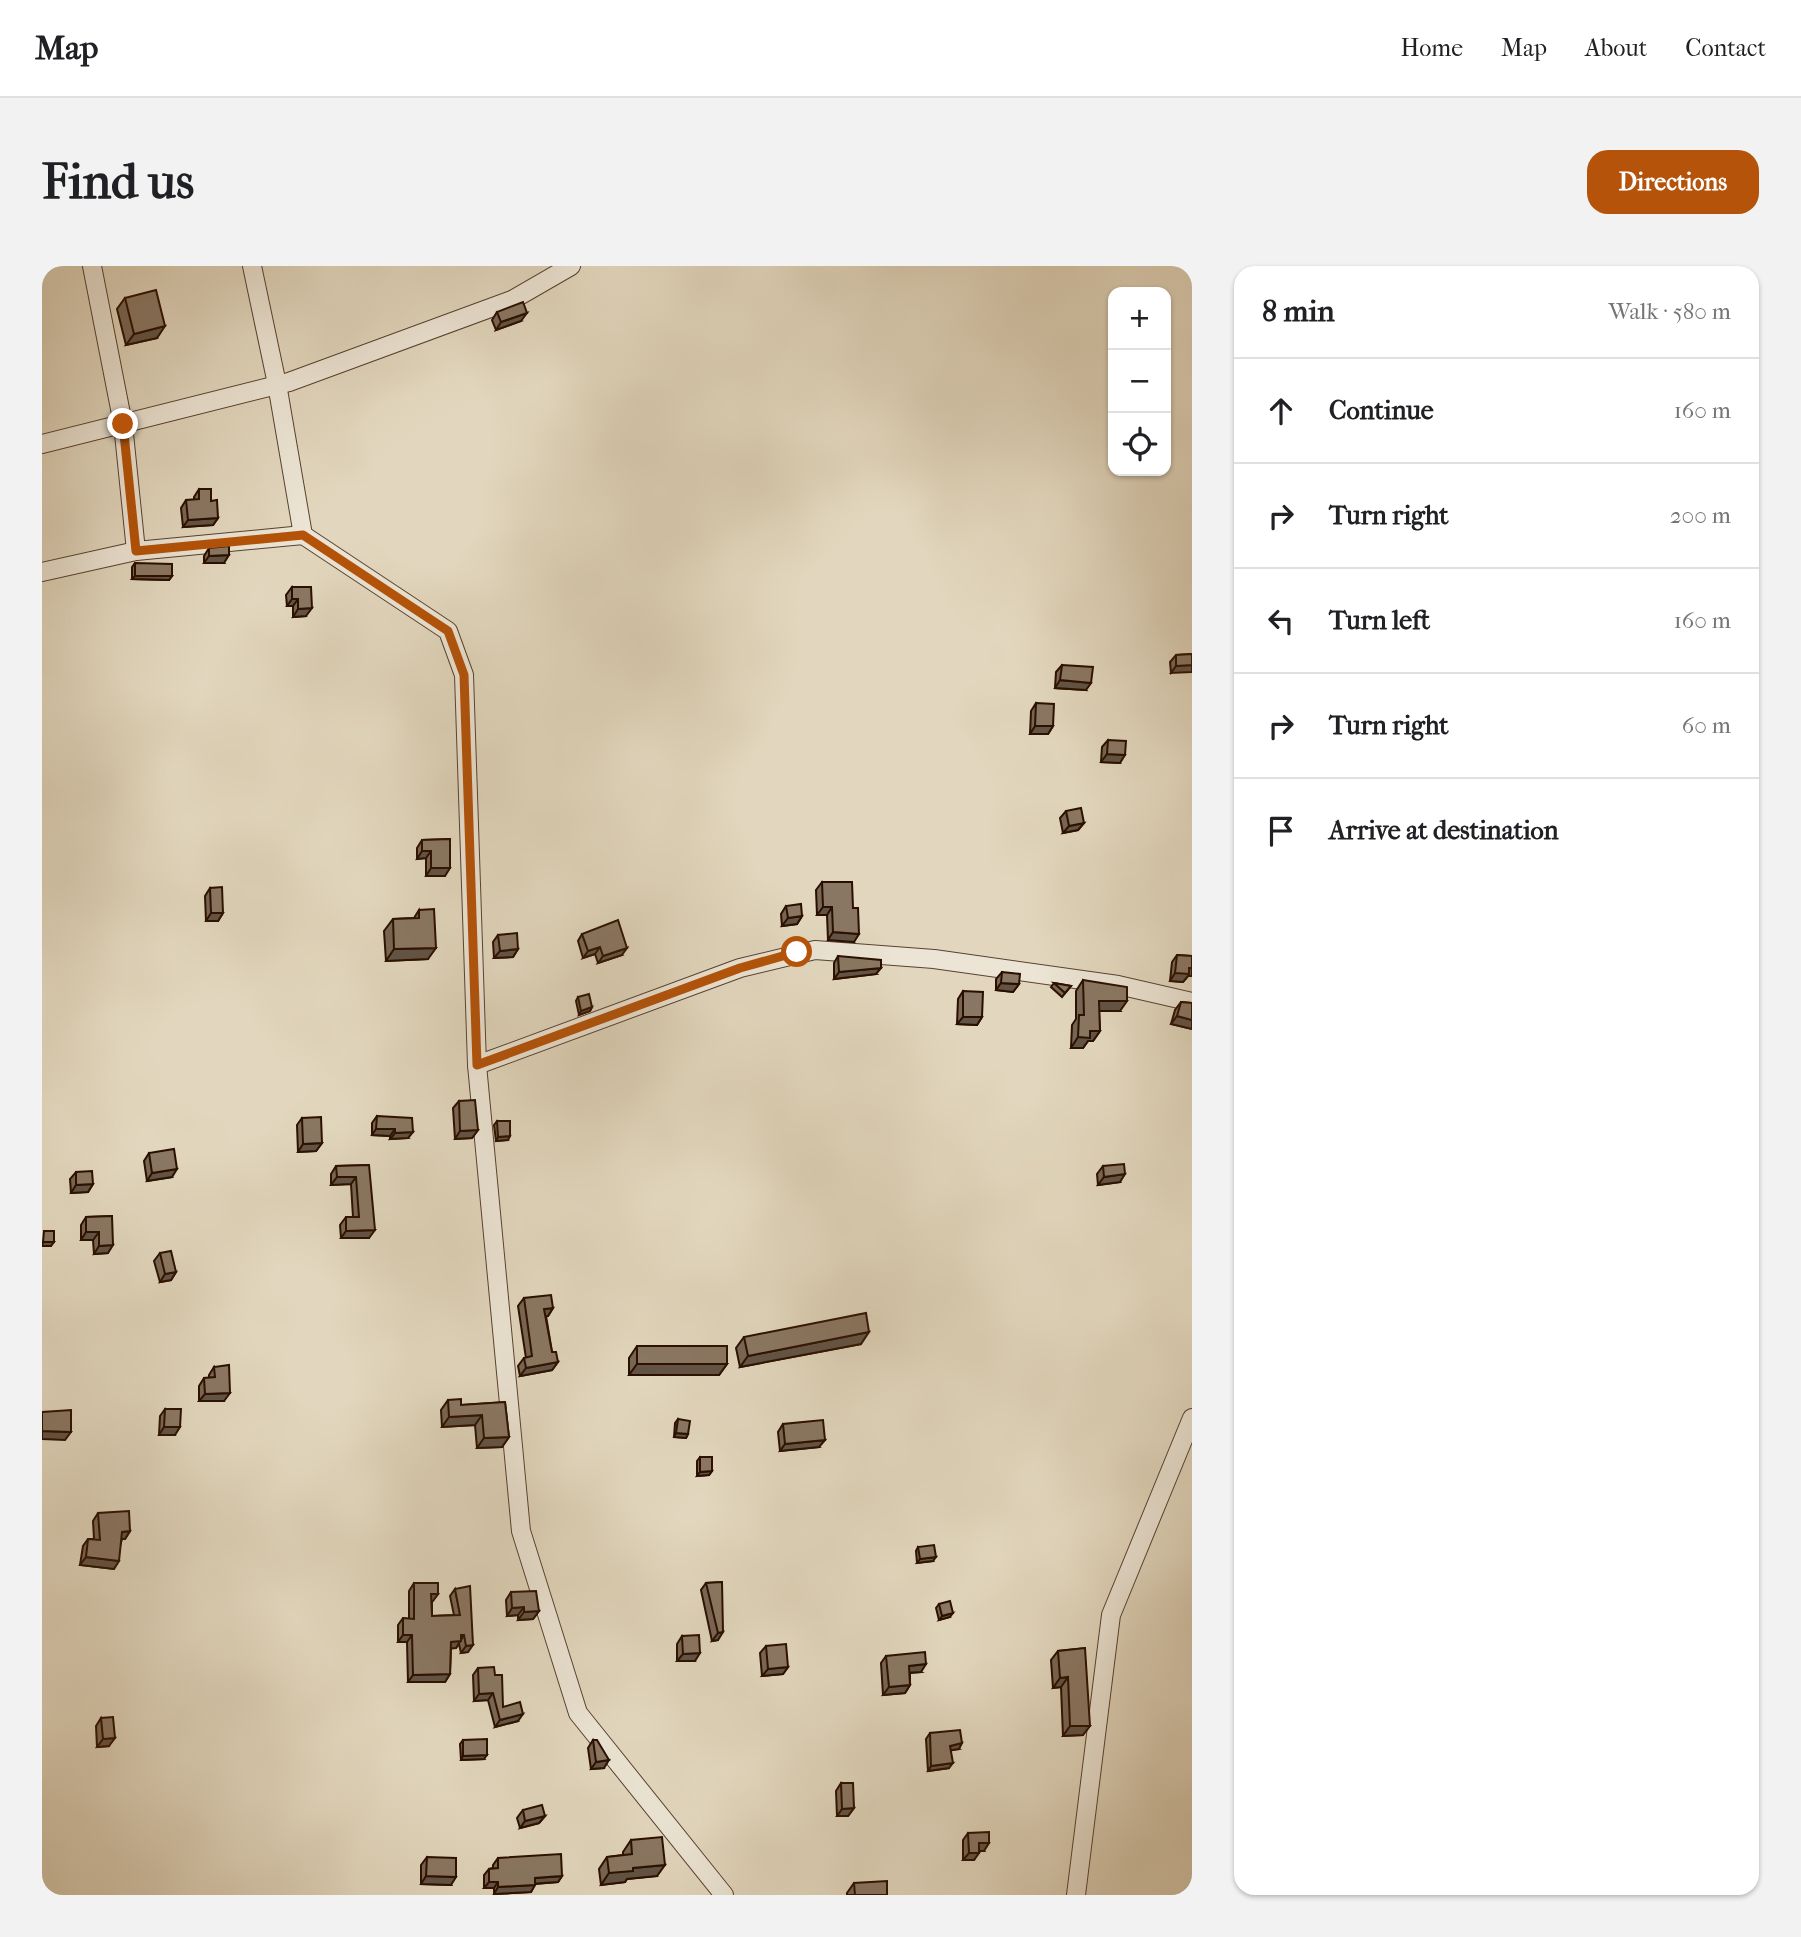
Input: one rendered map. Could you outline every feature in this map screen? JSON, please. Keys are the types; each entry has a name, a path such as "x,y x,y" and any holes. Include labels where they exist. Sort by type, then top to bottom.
{"street":[{"path":"92,266 123,424 136,551"},
{"path":"252,266 278,384 303,535"},
{"path":"42,444 289,382 512,300 571,266"},
{"path":"42,572 136,551 303,535 448,631 464,675 477,1065 521,1531 578,1713 719,1893"},
{"path":"477,1065 740,968 815,950 934,960 1118,985 1192,1002"},
{"path":"1076,1895 1111,1615 1192,1418"}],"building":[{"path":"156,290 165,326 134,334 125,298"},
{"path":"523,302 527,313 501,322 497,312"},
{"path":"199,489 211,489 211,501 217,500 218,518 188,520 186,500 199,499"},
{"path":"229,546 229,555 209,556 209,548"},
{"path":"135,563 172,564 172,576 135,576"},
{"path":"292,587 311,587 312,608 298,609 298,599 292,599"},
{"path":"1192,654 1192,665 1176,666 1176,655"},
{"path":"1062,665 1093,667 1091,683 1060,680"},
{"path":"1036,703 1054,704 1053,726 1035,726"},
{"path":"1108,740 1126,741 1125,755 1107,754"},
{"path":"1081,808 1084,823 1069,826 1066,811"},
{"path":"450,839 450,868 431,868 431,851 422,851 422,840"},
{"path":"822,882 852,882 853,908 858,908 859,934 833,932 832,907 823,907"},
{"path":"222,887 223,913 211,913 210,888"},
{"path":"801,904 802,916 788,918 786,906"},
{"path":"434,909 436,948 394,949 393,919 419,918 419,910"},
{"path":"618,920 627,948 603,956 600,947 588,951 582,934"},
{"path":"517,933 518,949 500,951 498,935"},
{"path":"1177,955 1192,956 1189,974 1175,973"},
{"path":"838,956 881,960 881,968 839,972"},
{"path":"1002,972 1020,974 1019,984 1001,983"},
{"path":"1083,980 1127,987 1127,1001 1099,1001 1100,1031 1090,1031 1090,1038 1078,1037 1079,1015 1084,1015"},
{"path":"1054,983 1071,986 1065,993"},
{"path":"963,991 983,992 982,1017 963,1017"},
{"path":"589,994 592,1007 581,1011 578,997"},
{"path":"1181,1002 1192,1003 1192,1020 1177,1016"},
{"path":"475,1100 478,1130 460,1131 459,1101"},
{"path":"377,1116 412,1118 413,1132 395,1133 395,1129 376,1129"},
{"path":"321,1117 322,1143 303,1144 302,1118"},
{"path":"497,1121 510,1121 510,1136 498,1137"},
{"path":"174,1149 177,1169 152,1173 149,1153"},
{"path":"1124,1164 1125,1174 1104,1177 1103,1166"},
{"path":"369,1165 375,1230 346,1231 346,1217 359,1217 356,1177 337,1177 336,1166"},
{"path":"92,1171 93,1184 76,1185 76,1172"},
{"path":"112,1216 113,1245 99,1246 99,1232 86,1232 86,1217"},
{"path":"44,1231 54,1231 54,1242 43,1242"},
{"path":"171,1251 176,1272 165,1274 160,1253"},
{"path":"551,1295 553,1308 544,1309 552,1352 556,1352 558,1362 526,1368 524,1358 532,1356 524,1298"},
{"path":"866,1313 869,1332 748,1356 744,1337"},
{"path":"637,1346 727,1346 727,1364 637,1364"},
{"path":"229,1365 230,1393 205,1394 204,1378 215,1377 214,1367"},
{"path":"461,1399 461,1405 505,1402 509,1437 484,1438 482,1415 449,1417 448,1400"},
{"path":"165,1409 181,1409 180,1427 164,1427"},
{"path":"71,1410 71,1432 42,1431 42,1412"},
{"path":"678,1419 690,1421 688,1434 676,1433"},
{"path":"823,1420 825,1440 785,1444 783,1424"},
{"path":"700,1457 712,1457 712,1471 700,1472"},
{"path":"129,1511 130,1531 122,1532 119,1561 86,1557 88,1539 100,1540 98,1513"},
{"path":"934,1545 936,1557 920,1559 918,1547"},
{"path":"722,1582 723,1632 718,1633 706,1583"},
{"path":"414,1583 438,1583 438,1594 431,1594 432,1616 460,1615 455,1589 470,1586 473,1645 466,1646 464,1635 461,1635 461,1641 451,1642 450,1674 413,1675 412,1635 403,1635 403,1618 414,1619"},
{"path":"536,1591 539,1611 524,1612 524,1607 512,1608 511,1592"},
{"path":"950,1601 953,1613 942,1616 939,1604"},
{"path":"699,1635 700,1653 683,1654 682,1636"},
{"path":"786,1644 788,1667 768,1669 766,1646"},
{"path":"1085,1648 1090,1726 1070,1726 1068,1677 1060,1678 1058,1651"},
{"path":"925,1652 926,1664 909,1666 910,1685 889,1687 886,1656"},
{"path":"494,1667 495,1675 502,1675 503,1707 520,1702 523,1714 500,1720 493,1693 479,1694 478,1668"},
{"path":"113,1717 115,1738 103,1739 101,1718"},
{"path":"960,1730 962,1743 950,1746 953,1763 931,1766 930,1733"},
{"path":"487,1739 487,1755 463,1756 463,1740"},
{"path":"593,1740 597,1740 609,1760 596,1762"},
{"path":"841,1783 853,1783 854,1808 842,1809"},
{"path":"542,1805 545,1816 525,1821 523,1810"},
{"path":"989,1832 989,1843 979,1843 979,1853 969,1853 968,1833"},
{"path":"662,1837 665,1865 609,1873 607,1857 632,1854 631,1840"},
{"path":"561,1854 562,1876 535,1878 535,1885 498,1887 498,1882 489,1882 489,1869 498,1868 498,1858"},
{"path":"427,1857 456,1858 456,1877 426,1876"},
{"path":"887,1881 887,1895 855,1895 854,1883"}],"route":[{"path":"123,424 136,551 303,535 448,631 464,675 477,1065 740,968 797,952"}]}
